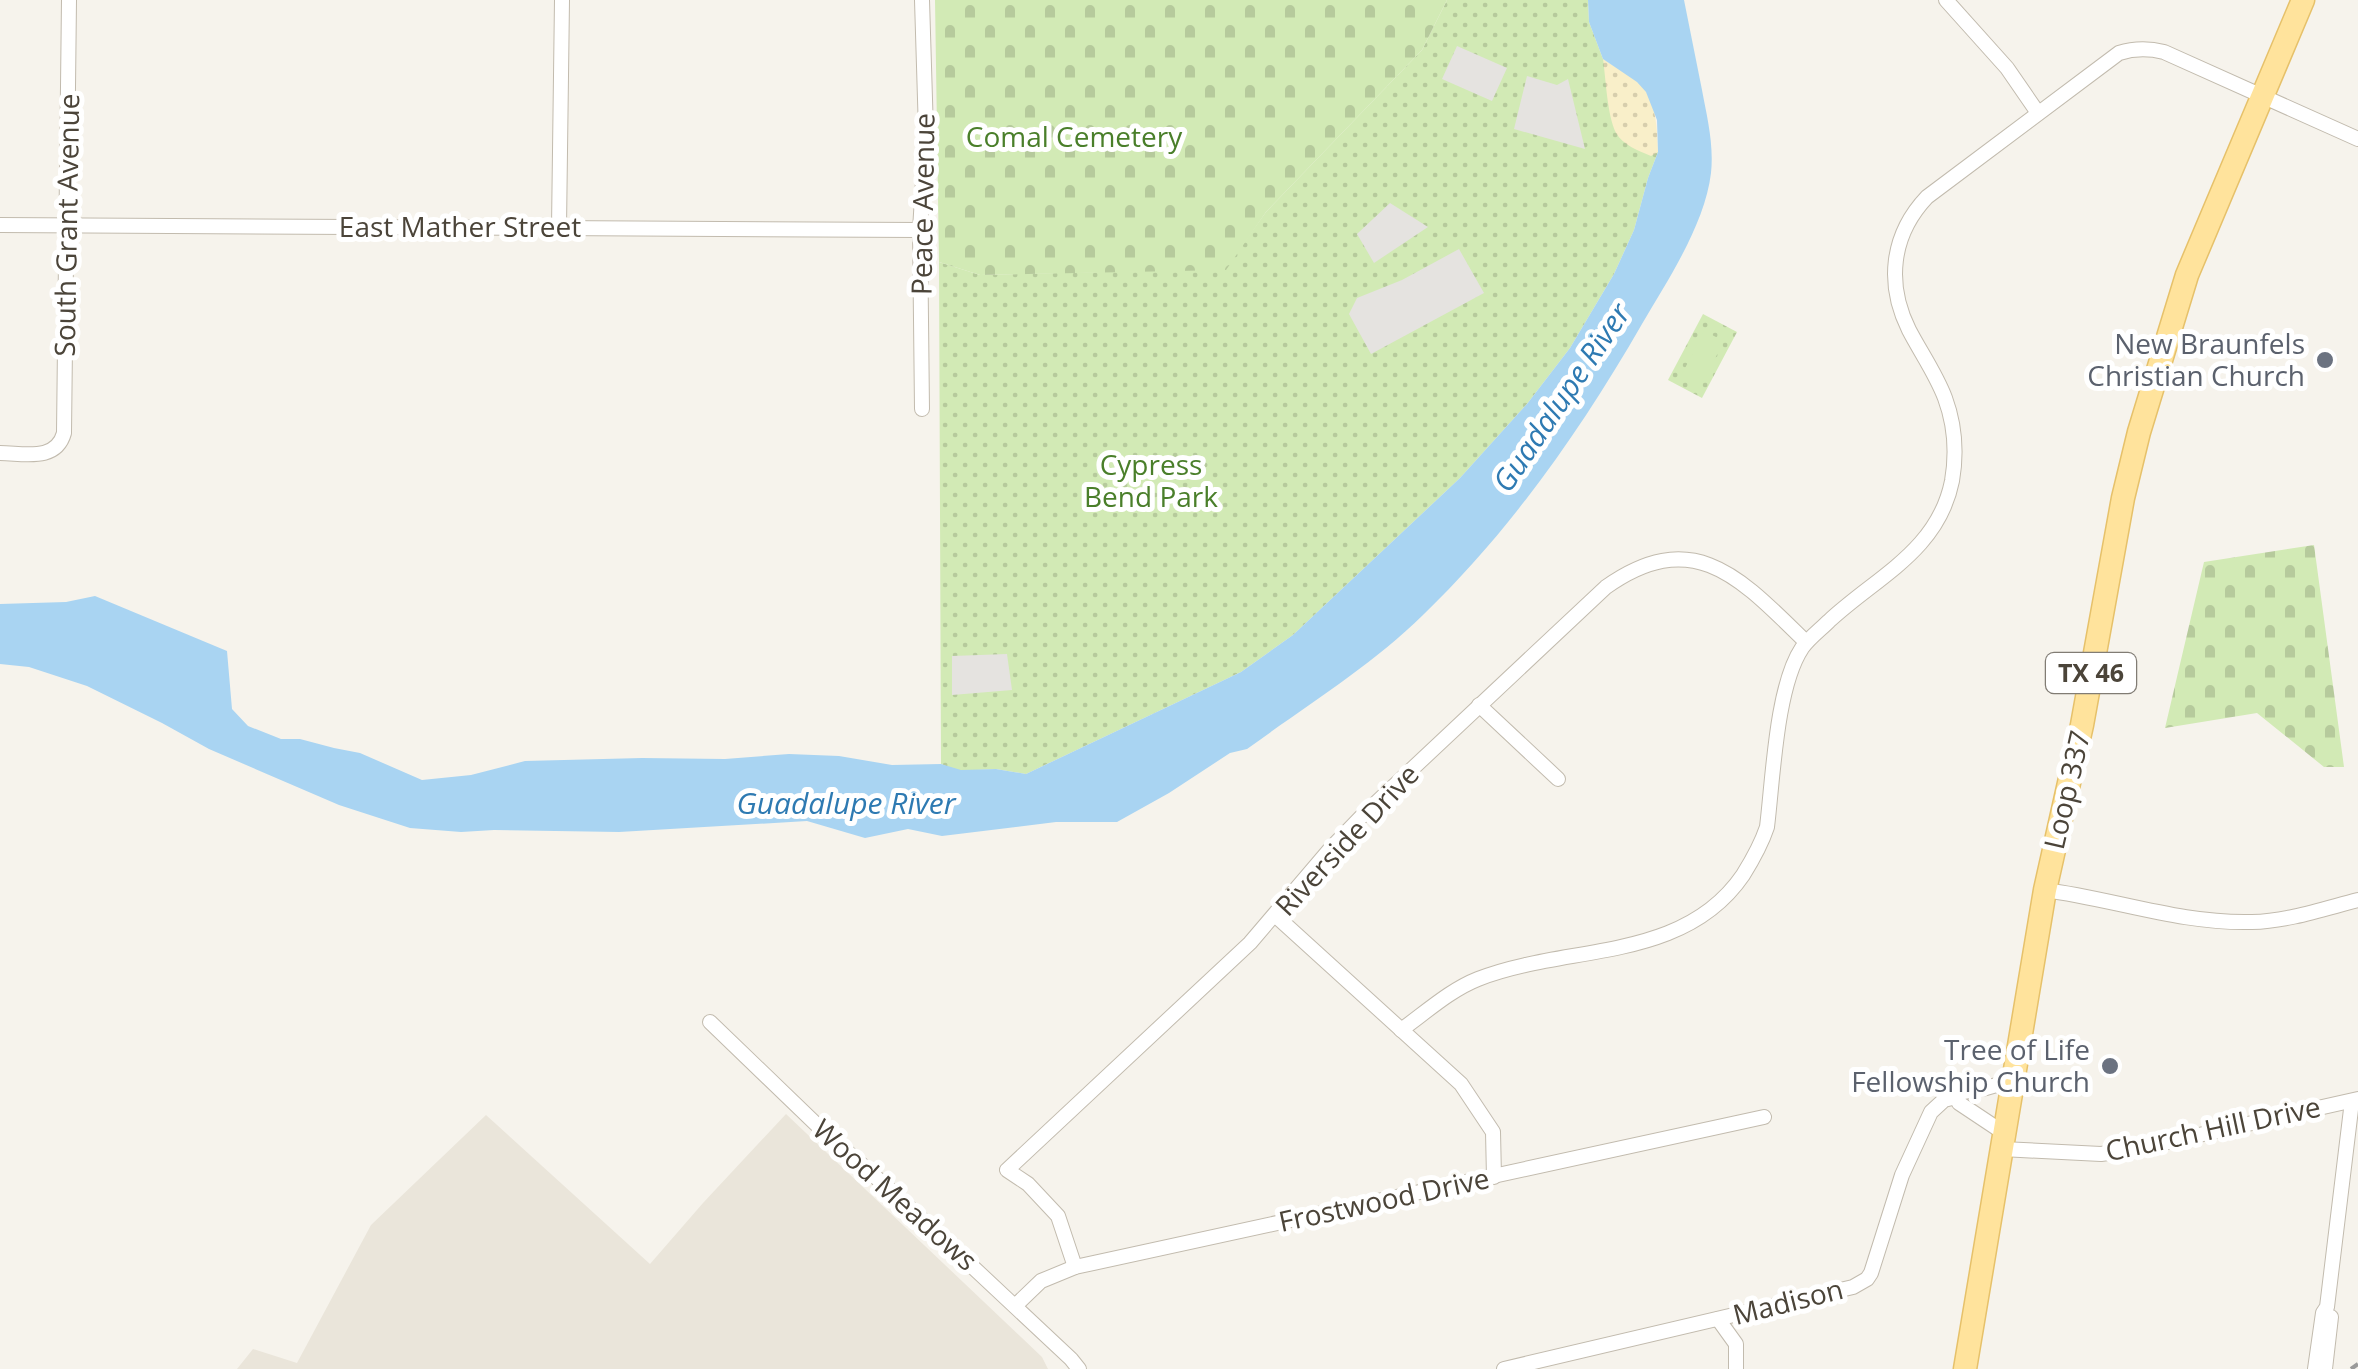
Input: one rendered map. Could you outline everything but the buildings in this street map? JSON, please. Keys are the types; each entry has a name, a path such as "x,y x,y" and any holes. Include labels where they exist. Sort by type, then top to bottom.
{"main road":[{"name":"Loop 337","path":"1965,1369 2045,890 2082,724 2138,432 2187,275 2303,0"}],"street":[{"name":"South Grant Avenue","path":"0,453 45,454 58,448 64,433 69,0"},
{"path":"559,228 562,0"},
{"name":"Peace Avenue","path":"922,0 926,132 920,230 922,409"},
{"path":"1946,0 2007,68 2038,114"},
{"path":"1401,1030 1476,980 1522,966 1629,946 1666,934 1711,911 1736,884 1761,845 1767,827 1788,680 1796,659 1806,642 1919,546 1944,506 1951,485 1955,439 1946,401 1908,329 1895,288 1894,268 1902,232 1927,197 2120,53 2132,50 2164,52 2358,139"},
{"name":"East Mather Street","path":"0,225 920,230"},
{"name":"Riverside Drive","path":"1075,1267 1058,1216 1028,1184 1006,1170 1198,993 1276,916 1331,848 1606,587 1642,565 1682,559 1704,563 1752,588 1806,642"},
{"path":"1479,705 1558,779"},
{"path":"2045,890 2200,920 2231,922 2282,918 2358,900"},
{"path":"1276,916 1461,1084 1493,1132 1494,1176"},
{"name":"Wood Meadows","path":"710,1022 1079,1369"},
{"name":"Madison","path":"1504,1369 1852,1288 1867,1279 1875,1265 1902,1175 1925,1123 1938,1105 1963,1092 2014,1080"},
{"path":"1956,1098 2003,1141"},
{"path":"2325,1369 2332,1315 2328,1307 2355,1100"},
{"name":"Church Hill Drive","path":"2003,1141 2101,1154 2355,1100"},
{"name":"Frostwood Drive","path":"1015,1306 1041,1281 1075,1267 1764,1117"},
{"path":"2315,1369 2323,1312 2328,1307"},
{"path":"1718,1319 1736,1344 1736,1369"}],"shaded area":[{"path":"1457,46 1507,68 1492,101 1442,79"},
{"path":"1527,76 1557,85 1568,79 1585,149 1514,129"},
{"path":"1390,203 1428,227 1374,263 1357,234"},
{"path":"1459,249 1484,293 1371,354 1349,314 1357,298 1402,280"},
{"path":"1007,654 1012,690 952,695 952,656"},
{"path":"786,1114 1042,1357 1048,1369 237,1369 253,1349 297,1363 371,1225 486,1115 650,1264"}],"green space":[{"name":"Comal Cemetery","path":"935,0 1447,0 1422,50 1266,212 1226,270 980,275 939,262"},
{"name":"Cypress Bend Park","path":"1447,0 1588,0 1589,22 1603,59 1617,70 1658,152 1634,230 1614,274 1570,348 1527,404 1460,478 1293,635 1241,672 1026,774 996,769 957,771 941,764 939,262 980,275 1225,269 1266,212 1422,50"},
{"path":"1703,314 1737,332 1702,398 1668,380"},
{"path":"1704,331 1724,341 1702,384 1682,374"},
{"path":"2314,545 2344,767 2324,767 2257,713 2165,728 2204,562"}],"sand":[{"path":"1603,59 1634,79 1649,97 1655,115 1658,152 1651,156 1627,144 1616,133"}],"water":[{"name":"Guadalupe River","path":"1588,0 1684,0 1708,120 1712,162 1701,212 1674,270 1619,363 1543,477 1486,549 1423,615 1360,668 1247,749 1230,753 1117,822 1056,822 942,836 908,829 865,838 807,821 619,832 461,832 410,828 339,805 209,749 87,686 29,667 0,664 0,604 66,602 95,596 227,651 232,709 248,726 281,739 300,739 360,753 422,780 471,775 525,761 725,759 789,754 1026,774 1241,672 1293,635 1460,478 1527,404 1570,348 1614,274 1634,230 1658,152 1657,120 1646,92 1603,59 1589,22"}],"railway":[{"path":"2351,1369 2358,1364"}],"place":[{"name":"New Braunfels Christian Church","path":"2325,360"},
{"name":"Tree of Life Fellowship Church","path":"2110,1066"}]}
